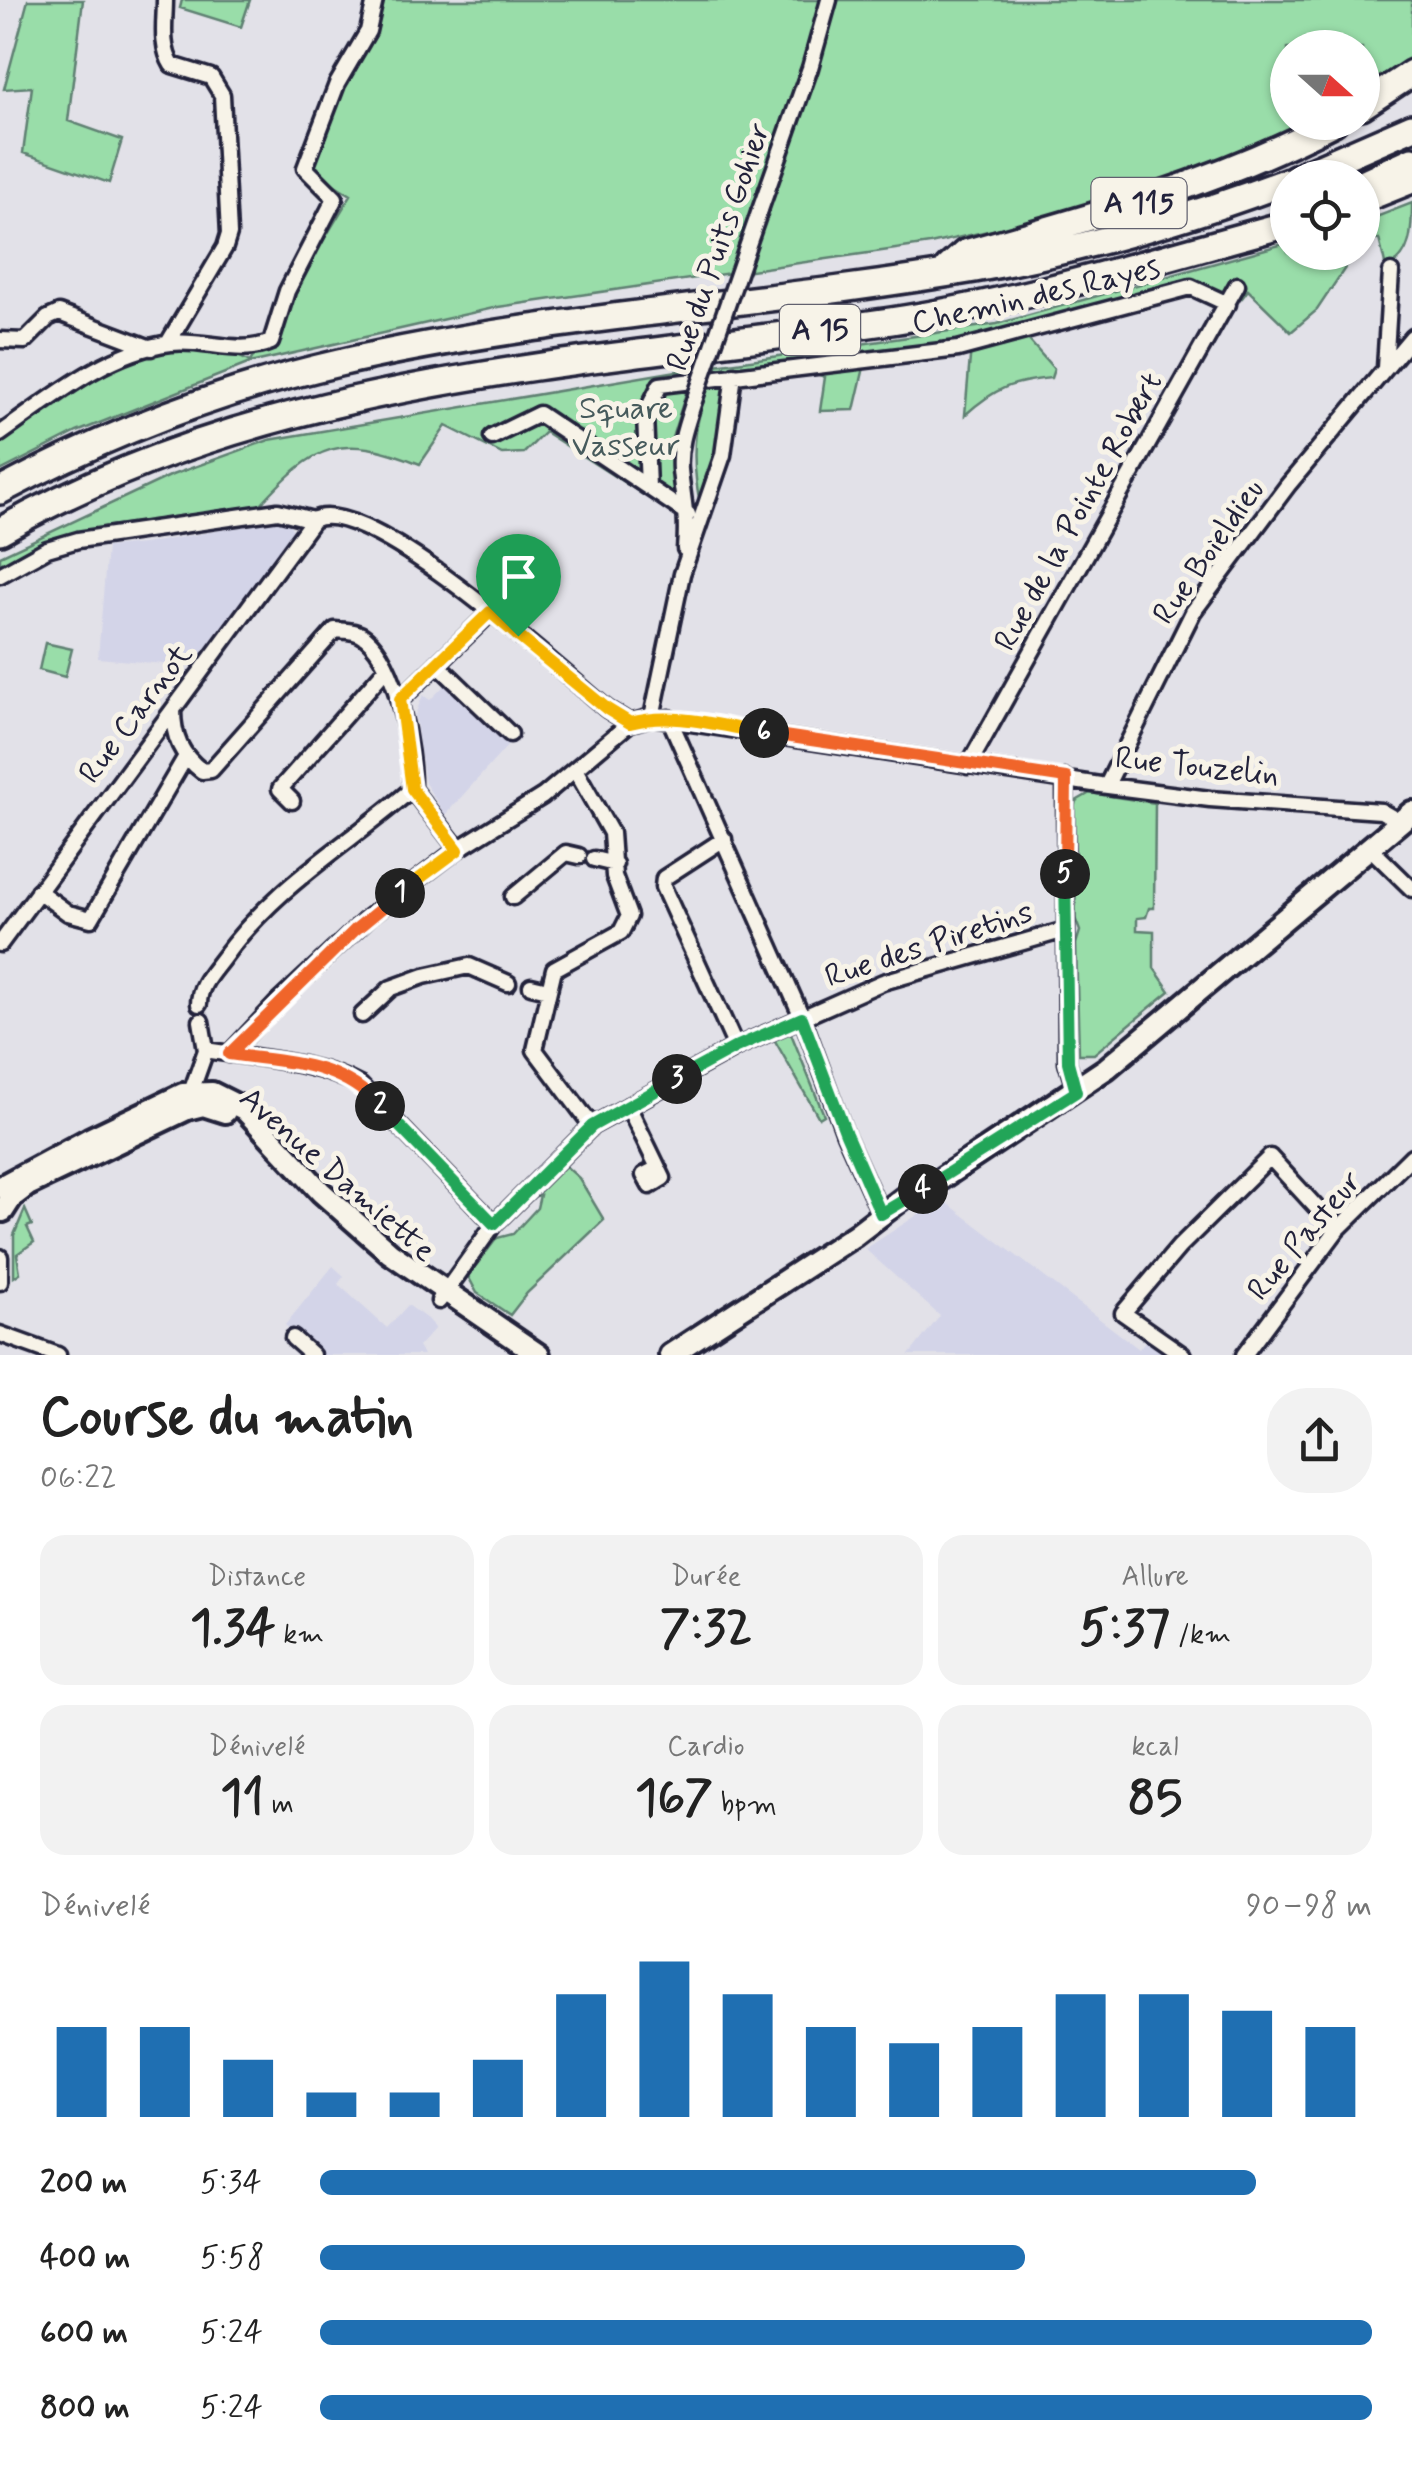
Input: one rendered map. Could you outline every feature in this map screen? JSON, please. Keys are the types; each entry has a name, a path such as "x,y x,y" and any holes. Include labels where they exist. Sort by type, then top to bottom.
{"highway":[{"path":"1380,94 1412,73"},
{"path":"1337,160 1412,127"},
{"name":"A 115","path":"942,273 965,254 1188,188 1299,140"},
{"path":"1380,175 1412,160"},
{"path":"1380,193 1412,180"},
{"name":"A 15","path":"0,491 157,418 336,364 440,342 942,273 1105,241 1270,187"},
{"name":"A 15","path":"0,531 47,504 169,452 257,422 347,399 482,375 912,317 1006,300 1116,273 1270,220"},
{"name":"A 115","path":"1190,250 1270,229"}],"main road":[{"path":"670,1355 855,1234 906,1196 932,1185 1076,1092 1406,817"},
{"name":"Avenue Damiette","path":"0,1187 89,1139 191,1092 219,1095 244,1109 347,1216 442,1297 539,1355"},
{"name":"Avenue Damiette","path":"1,1214 12,1197 28,1185 187,1109 211,1106 234,1117 338,1220 521,1355"},
{"path":"855,1234 912,1206 932,1185"},
{"path":"680,1355 709,1331"}],"street":[{"path":"166,0 167,57 172,65 211,78 222,95 230,219 225,247 168,343"},
{"path":"0,434 111,360 168,343 202,342 253,350 270,342 287,291 335,198 305,168 336,84 368,31 375,0"},
{"name":"Rue du Puits Gohier","path":"652,717 682,574 688,514 680,468 683,434 830,0"},
{"path":"1385,368 1391,272"},
{"name":"Rue de la Pointe Robert","path":"968,766 1237,285"},
{"name":"Chemin des Rayes","path":"648,486 645,415 660,384 958,349 1191,287 1228,304"},
{"path":"0,340 25,341 48,318 59,314 151,348"},
{"name":"Rue Boieldieu","path":"1107,786 1193,612 1288,485 1412,336"},
{"name":"Rue du Puits Gohier","path":"682,574 723,455 734,375"},
{"path":"492,437 539,414 688,514"},
{"path":"0,575 47,549 78,540 278,511 313,520 323,515 352,520 427,562 607,709 630,723 543,796 458,850 370,916 229,1054"},
{"name":"Rue Carnot","path":"1,942 313,520"},
{"path":"400,699 490,612"},
{"path":"173,710 173,730 185,758 202,772 211,770 335,630 352,631 366,638 400,699 412,789 458,850"},
{"path":"436,664 510,734"},
{"path":"292,800 280,789 386,668"},
{"name":"Rue Touzelin","path":"630,723 652,717 669,718 1107,786 1406,817"},
{"path":"669,718 802,1018 881,1214"},
{"path":"38,891 68,912 91,919 185,758"},
{"path":"576,771 611,833 614,876 628,916 620,932 554,969 536,1050 592,1126"},
{"path":"1066,778 1068,1062 1076,1092"},
{"path":"199,1004 200,988 244,929 281,891 412,789"},
{"path":"724,839 664,878 662,888 736,1047"},
{"path":"1370,848 1412,889"},
{"path":"513,897 566,852 615,864"},
{"name":"Rue des Piretins","path":"442,1297 494,1224 592,1126 736,1047 882,982 1065,930"},
{"path":"362,1015 391,988 469,966 508,982"},
{"path":"531,986 548,990"},
{"path":"191,1092 206,1050 201,1021"},
{"path":"206,1050 313,1066 361,1086 494,1224"},
{"path":"628,1106 658,1168"},
{"name":"Rue Pasteur","path":"1244,1355 1337,1230 1412,1156"},
{"path":"1183,1355 1123,1314 1179,1247 1270,1158 1337,1230"},
{"path":"0,1257 0,1282"},
{"path":"0,1334 58,1355"},
{"path":"292,1338 312,1355"}],"shaded area":[{"path":"270,521 288,522 295,534 197,667 98,658 107,547"},
{"path":"446,684 509,744 445,815 425,783 415,715 423,695 430,700"},
{"path":"942,1199 1139,1349 1149,1336 1177,1355 909,1355 940,1316 865,1249"},
{"path":"333,1266 344,1276 338,1284 387,1328 408,1305 427,1319 435,1328 418,1347 423,1355 319,1355 285,1325"}],"green space":[{"path":"28,0 83,0 68,121 122,140 109,183 23,153 32,87 4,89"},
{"path":"182,0 250,0 241,27 180,8"},
{"path":"372,0 1412,0 1412,62 1380,83 1380,30 1270,30 1270,139 1150,185 1055,216 930,244 498,307 250,363 77,432 0,471 0,444 137,351 177,349 184,330 250,362 351,195 308,168"},
{"path":"1412,203 1406,250 1386,268 1380,243 1380,215"},
{"path":"1270,248 1270,270 1344,270 1317,310 1291,332 1248,290 1242,298 1201,288 1020,330 1054,369 1051,378 1004,388 965,415 971,346 865,363 854,410 820,411 825,377 799,368 734,382 701,507 694,451 703,401 716,365 997,324"},
{"name":"Square Vasseur","path":"694,368 670,444 674,496 669,511 545,432 524,453 502,454 446,426 420,464 369,448 331,450 297,468 260,505 104,527 60,538 0,566 0,556 172,475 269,440"},
{"path":"45,643 72,649 65,677 39,670"},
{"path":"1090,793 1155,803 1154,908 1149,908 1146,917 1137,918 1137,930 1154,931 1154,968 1170,991 1094,1054 1079,1054 1076,944 1080,931 1075,918 1073,812 1076,801"},
{"path":"790,1031 824,1115 819,1118 774,1039"},
{"path":"562,1163 579,1178 604,1220 527,1293 510,1315 477,1293 468,1276 497,1238 513,1234 537,1208 540,1195 532,1197"},
{"path":"25,1209 34,1242 17,1254 20,1273 14,1277 14,1235"}],"route":[{"path":"490,612 518,636 607,709 630,723 652,717 669,718 1066,778 1068,1062 1076,1092 881,1214 802,1018 736,1047 592,1126 494,1224 361,1086 313,1066 229,1054 370,916 458,850 412,789 400,699 490,612"}]}
